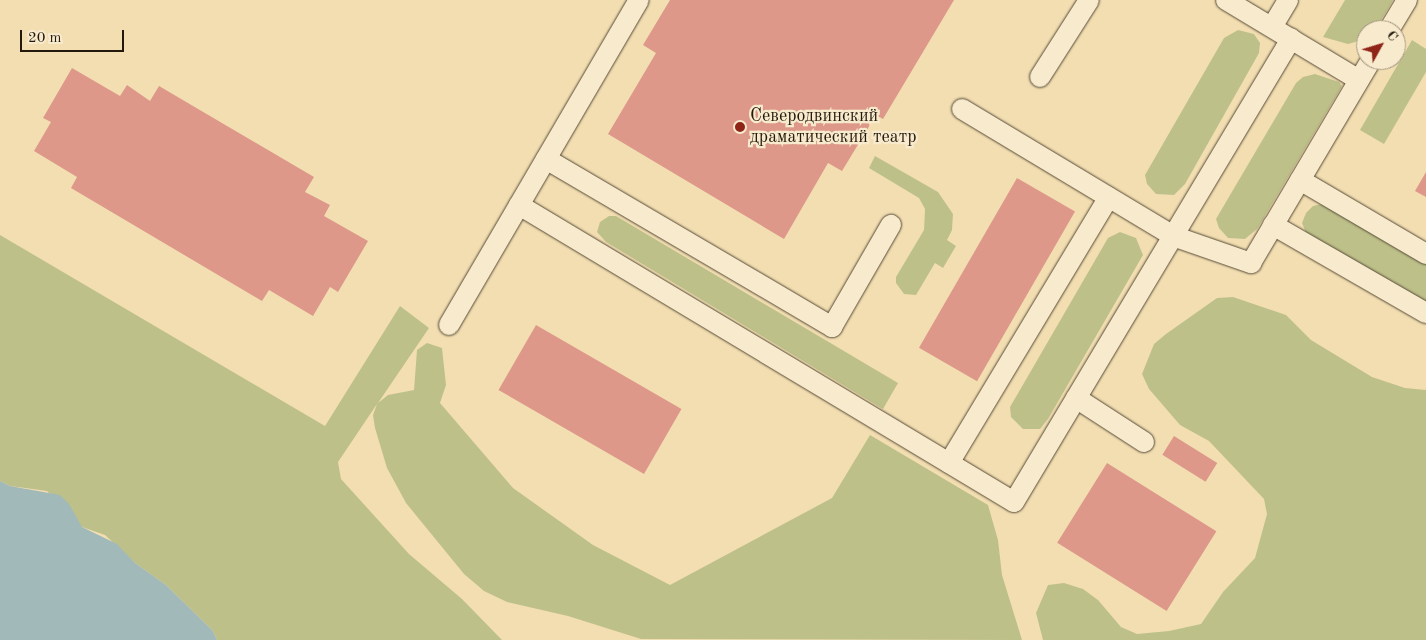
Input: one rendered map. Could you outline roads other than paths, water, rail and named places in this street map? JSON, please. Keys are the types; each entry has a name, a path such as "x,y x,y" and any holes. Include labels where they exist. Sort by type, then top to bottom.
{"lane":[{"path":"449,326 639,0"},
{"path":"1040,77 1089,0"},
{"path":"1226,0 1359,80"},
{"path":"1272,28 1288,0"},
{"path":"1395,20 1407,0"},
{"path":"520,205 1014,502 1291,39"},
{"path":"962,109 1173,236 1251,262 1365,70"},
{"path":"546,159 832,327 891,225"},
{"path":"1300,180 1426,254"},
{"path":"949,463 1109,197"},
{"path":"1273,225 1426,314"},
{"path":"1076,398 1144,442"}],"water":[{"path":"0,481 10,486 60,495 69,504 82,527 117,544 135,563 166,585 213,631 217,640 0,640"}],"place":[{"name":"Северодвинский драматический театр","path":"740,127"}]}
